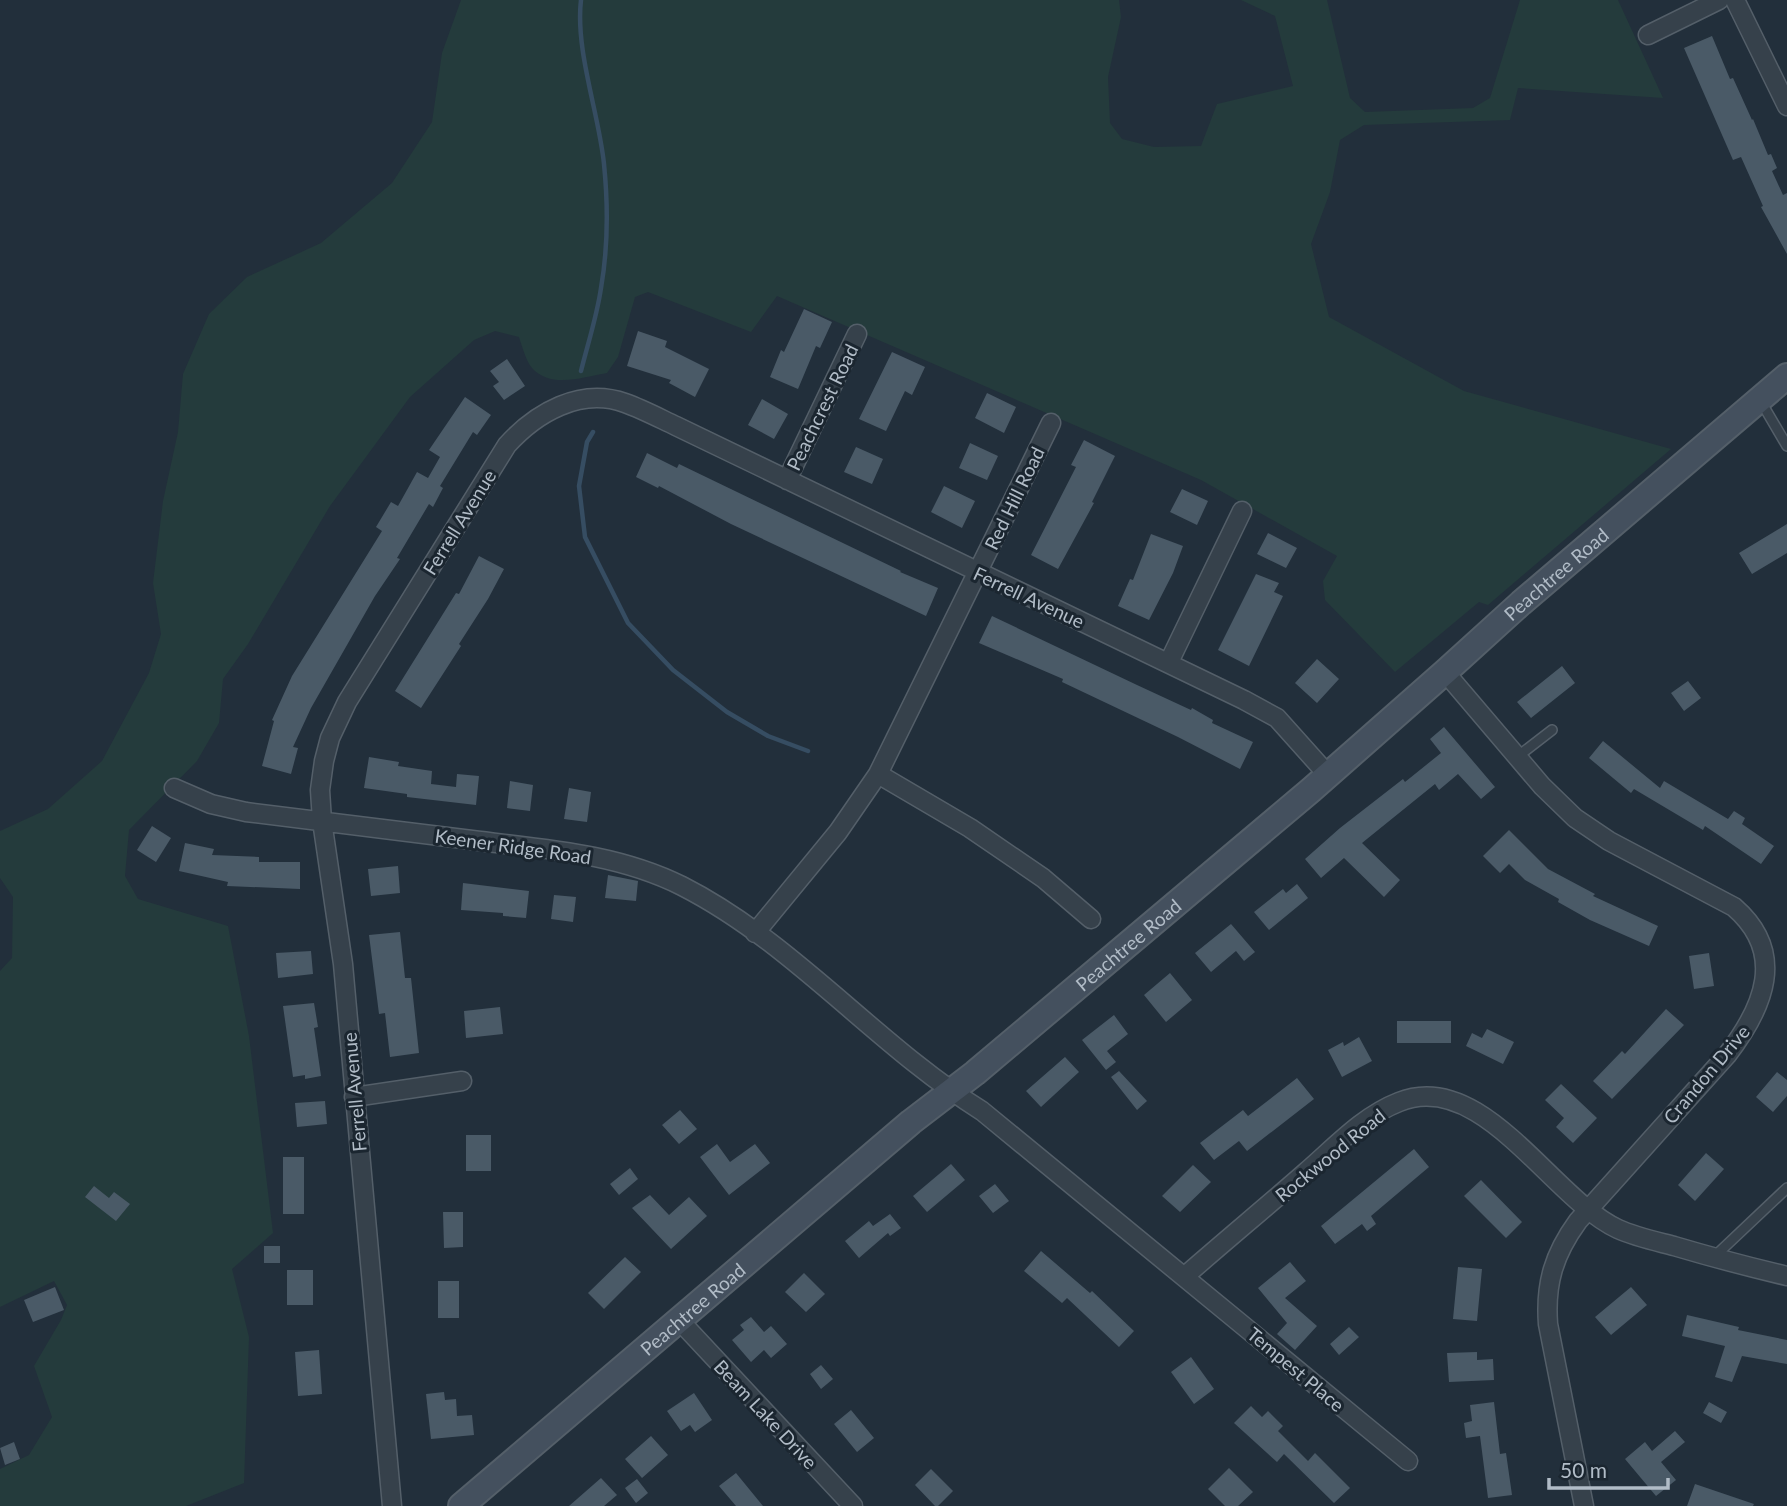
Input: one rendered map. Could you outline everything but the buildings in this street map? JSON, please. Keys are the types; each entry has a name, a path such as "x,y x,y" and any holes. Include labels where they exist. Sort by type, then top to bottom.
{"street":[{"path":"1648,35 1719,0"},
{"path":"1735,0 1787,106"},
{"name":"Peachcrest Road","path":"787,480 857,334"},
{"name":"Peachtree Road","path":"461,1506 911,1122 952,1092 1328,775 1446,673 1521,603 1787,376"},
{"name":"Ferrell Avenue","path":"392,1506 343,964 320,790 324,761 338,719 507,445 523,426 549,410 575,401 596,399 622,402 1168,662 1277,718 1328,775"},
{"name":"Red Hill Road","path":"755,933 838,832 878,774 1051,423"},
{"path":"1168,662 1242,510"},
{"name":"Crandon Drive","path":"1446,673 1562,807 1609,841 1706,891 1749,919 1763,944 1767,961 1764,993 1747,1029 1727,1055 1587,1210 1563,1242 1555,1259 1546,1304 1548,1324 1584,1506"},
{"path":"878,774 970,828 1032,871 1091,919"},
{"name":"Keener Ridge Road","path":"174,788 211,804 246,812 595,855 681,886 738,920 952,1092"},
{"path":"355,1097 462,1081"},
{"path":"952,1092 982,1111 1185,1276"},
{"name":"Rockwood Road","path":"1185,1276 1363,1123 1379,1112 1408,1099 1433,1096 1449,1099 1476,1111 1552,1175 1587,1210 1616,1228 1714,1258 1787,1276"},
{"name":"Tempest Place","path":"1185,1276 1408,1461"},
{"name":"Beam Lake Drive","path":"679,1320 853,1506"}],"lane":[{"path":"1760,399 1787,446"},
{"path":"1517,757 1552,730"},
{"path":"1714,1258 1787,1188"}],"green space":[{"path":"461,0 1119,0 1121,17 1108,77 1110,123 1122,139 1154,147 1201,146 1217,104 1293,86 1275,16 1241,0 1327,0 1350,98 1365,112 1473,108 1490,98 1520,0 1618,0 1663,98 1518,88 1510,120 1364,125 1340,140 1330,192 1311,244 1329,317 1464,391 1671,449 1488,605 1479,602 1395,672 1325,600 1323,581 1337,556 1201,480 777,296 751,332 648,292 635,297 618,357 607,373 578,379 558,380 540,374 528,361 519,337 495,331 474,340 410,397 330,506 248,644 223,679 219,723 197,761 129,830 125,876 138,899 228,926 249,1036 273,1233 232,1269 249,1337 244,1483 186,1506 0,1506 0,1469 29,1455 52,1417 34,1366 67,1305 54,1281 0,1307 0,971 12,958 13,897 0,878 0,831 48,809 102,761 149,673 161,634 153,583 163,501 178,432 183,374 209,314 247,277 321,243 392,183 432,122 442,53"}],"waterway":[{"path":"581,0 581,40 601,145 607,210 601,288 581,371"},
{"path":"593,432 587,442 579,486 585,537 628,623 673,670 727,712 768,736 808,751"}]}
